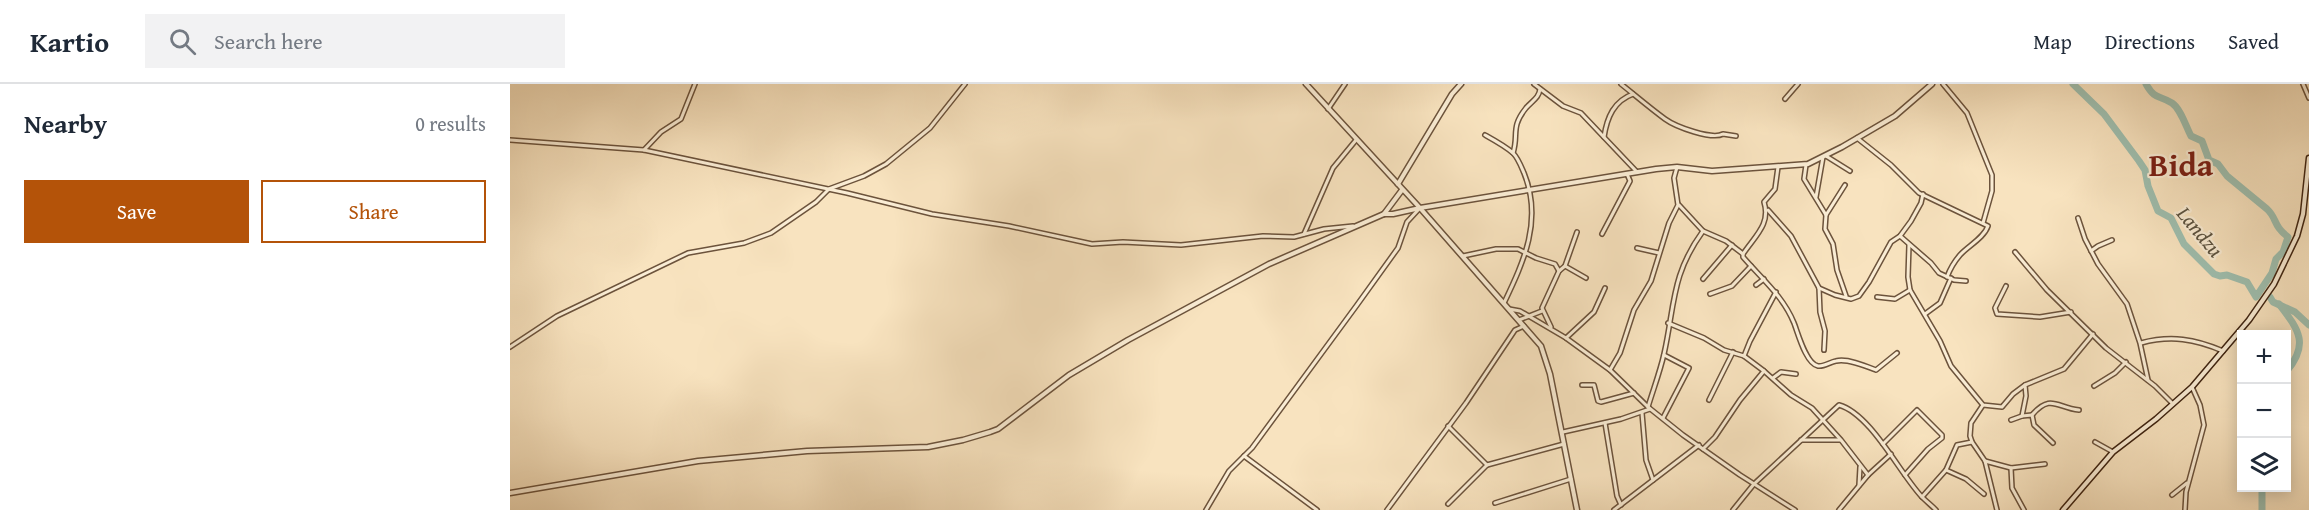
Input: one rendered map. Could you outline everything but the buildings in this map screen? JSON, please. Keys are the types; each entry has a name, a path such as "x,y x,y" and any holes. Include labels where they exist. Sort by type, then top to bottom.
{"street":[{"path":"644,150 661,132 681,119 695,84"},
{"path":"510,347 557,316 688,253 744,243 767,236 816,202 829,189 864,176 886,164 930,128 965,84"},
{"path":"1306,84 1463,256 1519,320 1545,354 1563,432 1577,510"},
{"path":"1328,108 1346,84"},
{"path":"1398,184 1452,94 1461,84"},
{"path":"1534,84 1563,106 1581,113 1637,172"},
{"path":"1622,84 1637,99 1649,105 1667,121 1707,135 1736,136"},
{"path":"1785,99 1798,84"},
{"path":"510,493 698,461 807,451 928,447 990,432 998,429 1069,375 1128,340 1234,282 1353,226 1384,214 1677,167 1712,171 1807,164 1894,117 1932,84"},
{"path":"1943,84 1967,113 1992,175 1992,191 1983,223"},
{"path":"2303,84 2309,98"},
{"path":"1513,153 1516,126 1526,108 1539,95 1540,89"},
{"path":"1604,137 1612,110 1633,94"},
{"path":"1485,135 1513,153 1531,191 1531,219 1525,253 1503,303"},
{"path":"1857,138 1923,195 1988,226 1988,229 1953,264 1940,303 1925,314"},
{"path":"510,140 644,150 829,189 932,214 1009,226 1092,244 1124,242 1181,245 1263,236 1294,237 1324,229 1353,226"},
{"path":"1304,234 1334,168 1356,140"},
{"path":"1825,156 1850,171"},
{"path":"1816,197 1825,156"},
{"path":"2063,510 2112,452 2192,387 2249,320 2274,284 2290,253 2301,224 2309,158"},
{"path":"1807,164 1804,179 1826,215 1826,229 1833,244 1837,270 1846,296"},
{"path":"1778,166 1775,189 1764,202 1767,209 1791,236 1819,288 1820,312 1825,331 1824,350"},
{"path":"1677,167 1674,178 1678,204 1703,231 1732,245 1743,254 1743,257 1776,292 1787,309 1802,347 1816,366 1820,367 1840,360 1866,364 1876,370 1897,353"},
{"path":"1602,234 1630,181 1627,174"},
{"path":"1826,215 1845,185"},
{"path":"1384,214 1402,190"},
{"path":"1819,288 1835,295 1855,298 1862,293 1891,242 1900,236 1917,211 1923,195"},
{"path":"1610,370 1620,353 1634,310 1651,282 1669,223 1678,204"},
{"path":"1206,510 1227,474 1244,456 1398,248 1407,222 1420,208"},
{"path":"1743,254 1765,222 1767,209"},
{"path":"2079,218 2091,251 2102,271 2127,304 2140,343 2148,382"},
{"path":"1563,432 1642,413 1649,408 1664,355 1668,323 1680,273 1689,251 1703,231"},
{"path":"1552,328 1542,311 1544,302 1559,271 1565,266 1577,232"},
{"path":"1900,236 1939,273 1949,278 1966,281"},
{"path":"2091,251 2112,240"},
{"path":"1909,244 1910,290 1925,314 1951,366 1983,405 2002,407 2025,385 2064,369 2093,334"},
{"path":"1703,279 1732,245"},
{"path":"1463,256 1501,248 1518,249 1555,264 1559,271"},
{"path":"1637,248 1659,253"},
{"path":"2015,252 2047,290 2072,312 2109,351 2126,362 2173,404"},
{"path":"1565,266 1586,278"},
{"path":"1710,294 1732,286 1751,266"},
{"path":"1756,285 1764,279"},
{"path":"2006,286 1995,308 1997,314 2040,317 2072,312"},
{"path":"1566,338 1594,312 1605,288"},
{"path":"1877,297 1895,298 1910,290"},
{"path":"1744,356 1776,292"},
{"path":"1509,309 1518,309 1552,328 1610,370 1649,408 1702,449 1795,510"},
{"path":"1519,320 1542,311"},
{"path":"1668,323 1704,338 1724,350 1744,356 1764,371 1791,395 1812,408 1868,475"},
{"path":"1387,510 1515,330 1524,326"},
{"path":"2140,343 2173,337 2223,351"},
{"path":"1710,400 1733,352"},
{"path":"1663,417 1689,368 1664,355"},
{"path":"2094,386 2115,373 2126,362"},
{"path":"1702,449 1714,437 1764,371"},
{"path":"1773,378 1781,372 1796,374"},
{"path":"1582,385 1594,386 1598,401 1601,402 1634,393"},
{"path":"2022,416 2026,396 2025,385"},
{"path":"2185,510 2189,482 2204,426 2200,405 2192,387"},
{"path":"2011,420 2032,415 2038,408 2051,402 2079,410"},
{"path":"1733,510 1754,483 1837,405 1843,406 1862,422 1891,454 1922,497 1936,510"},
{"path":"1983,405 1970,426 1971,442 1985,461 1997,510"},
{"path":"1882,444 1917,410 1942,435 1942,438 1928,449 1905,475"},
{"path":"1642,413 1646,460 1653,480"},
{"path":"2032,415 2034,425 2053,443"},
{"path":"1605,423 1616,490 1621,505"},
{"path":"1448,426 1486,465"},
{"path":"1801,440 1841,440"},
{"path":"1922,497 1946,470 1957,445 1971,442"},
{"path":"2095,442 2112,452"},
{"path":"1448,504 1486,465 1564,444"},
{"path":"1614,510 1699,445"},
{"path":"1839,510 1858,485 1891,454"},
{"path":"1244,456 1317,510"},
{"path":"1985,461 2011,468 2045,464"},
{"path":"1858,485 1860,465"},
{"path":"2011,468 2012,488 2024,510"},
{"path":"1946,470 1966,479 1984,494"},
{"path":"1496,503 1571,479"},
{"path":"2172,495 2189,482"}],"waterway":[{"name":"Landzu","path":"2073,84 2104,114 2139,161 2145,170 2148,186 2158,211 2171,218 2184,244 2214,274 2227,275 2247,282 2256,297 2272,273 2276,259 2283,252 2288,237 2267,209 2227,176 2218,164 2209,160 2202,141 2191,136 2175,106 2155,95 2146,84"},
{"name":"Landzu","path":"2270,297 2273,302 2295,312 2309,325"},
{"path":"2279,304 2297,330 2299,338 2298,354 2291,365"},
{"name":"Landzu","path":"2262,492 2262,510"}],"district":[{"name":"Bida","path":"2181,165"}]}
